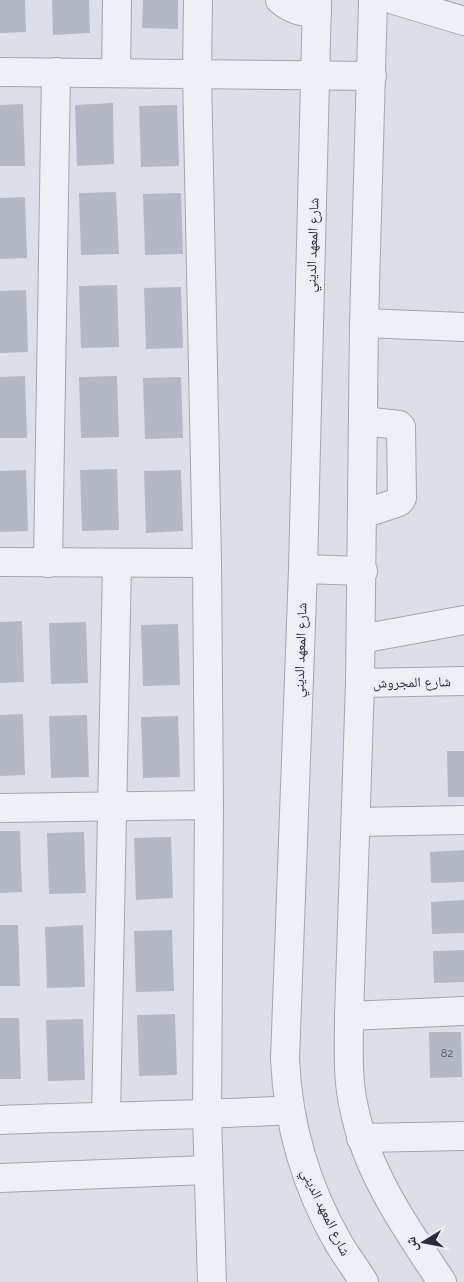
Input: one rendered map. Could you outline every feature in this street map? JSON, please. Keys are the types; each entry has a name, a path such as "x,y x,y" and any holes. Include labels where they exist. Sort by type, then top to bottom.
{"street":[{"path":"116,0 116,73"},
{"path":"198,0 209,805 207,1115 212,1282"},
{"path":"280,0 296,10 318,6"},
{"path":"373,0 364,323 363,571 349,1064 353,1107 362,1138 384,1190 402,1222 442,1282"},
{"path":"394,0 464,21"},
{"name":"شارع المعهد الديني","path":"318,6 303,569 285,1059 290,1110 302,1161 318,1202 339,1244 364,1282"},
{"path":"0,72 372,76"},
{"path":"48,562 56,72"},
{"path":"364,323 464,327"},
{"path":"363,514 399,502 402,498 401,427 399,425 364,421"},
{"path":"0,562 207,564"},
{"path":"106,1116 117,563"},
{"path":"303,569 363,571"},
{"path":"361,639 464,620"},
{"name":"شارع المجروش","path":"360,683 464,681"},
{"path":"0,808 209,805"},
{"path":"356,822 464,820"},
{"path":"349,1016 464,1011"},
{"path":"0,1120 207,1115 290,1110"},
{"path":"362,1138 464,1136"},
{"path":"0,1178 208,1170"}],"building":[{"path":"0,0 25,0 26,32 0,33"},
{"path":"52,0 89,0 90,33 53,35"},
{"path":"143,0 178,0 178,29 142,28"},
{"path":"113,103 114,164 77,166 75,105"},
{"path":"23,104 25,166 0,166 0,105"},
{"path":"177,105 179,166 141,167 139,106"},
{"path":"116,192 119,254 81,255 79,193"},
{"path":"181,193 183,254 145,255 143,194"},
{"path":"25,197 27,258 0,259 0,198"},
{"path":"117,285 119,347 81,348 79,286"},
{"path":"181,287 183,348 146,349 144,288"},
{"path":"26,290 28,352 0,353 0,291"},
{"path":"25,376 27,438 0,438 0,377"},
{"path":"117,376 119,437 81,438 79,377"},
{"path":"181,377 183,438 145,439 143,378"},
{"path":"117,469 119,530 82,531 80,470"},
{"path":"26,470 28,531 0,532 0,471"},
{"path":"181,470 183,531 146,533 144,471"},
{"path":"22,621 24,682 0,683 0,622"},
{"path":"86,622 88,683 51,684 49,623"},
{"path":"178,624 180,685 143,686 141,625"},
{"path":"23,714 25,775 0,776 0,715"},
{"path":"87,715 89,777 51,778 49,716"},
{"path":"178,716 180,777 143,778 141,717"},
{"path":"447,751 464,751 464,797 448,797"},
{"path":"0,831 20,831 22,892 0,893"},
{"path":"84,832 86,893 49,894 47,833"},
{"path":"171,837 173,898 136,900 134,838"},
{"path":"464,850 464,882 431,883 430,852"},
{"path":"464,900 464,933 432,934 431,902"},
{"path":"0,925 18,925 20,986 0,986"},
{"path":"83,925 85,987 47,988 45,927"},
{"path":"172,930 174,991 136,992 134,931"},
{"path":"464,950 464,982 434,983 433,951"},
{"path":"175,1014 177,1075 139,1076 137,1015"},
{"path":"0,1018 19,1018 21,1079 0,1079"},
{"path":"83,1019 85,1080 48,1081 46,1020"},
{"path":"429,1032 461,1032 462,1077 430,1078"}]}
